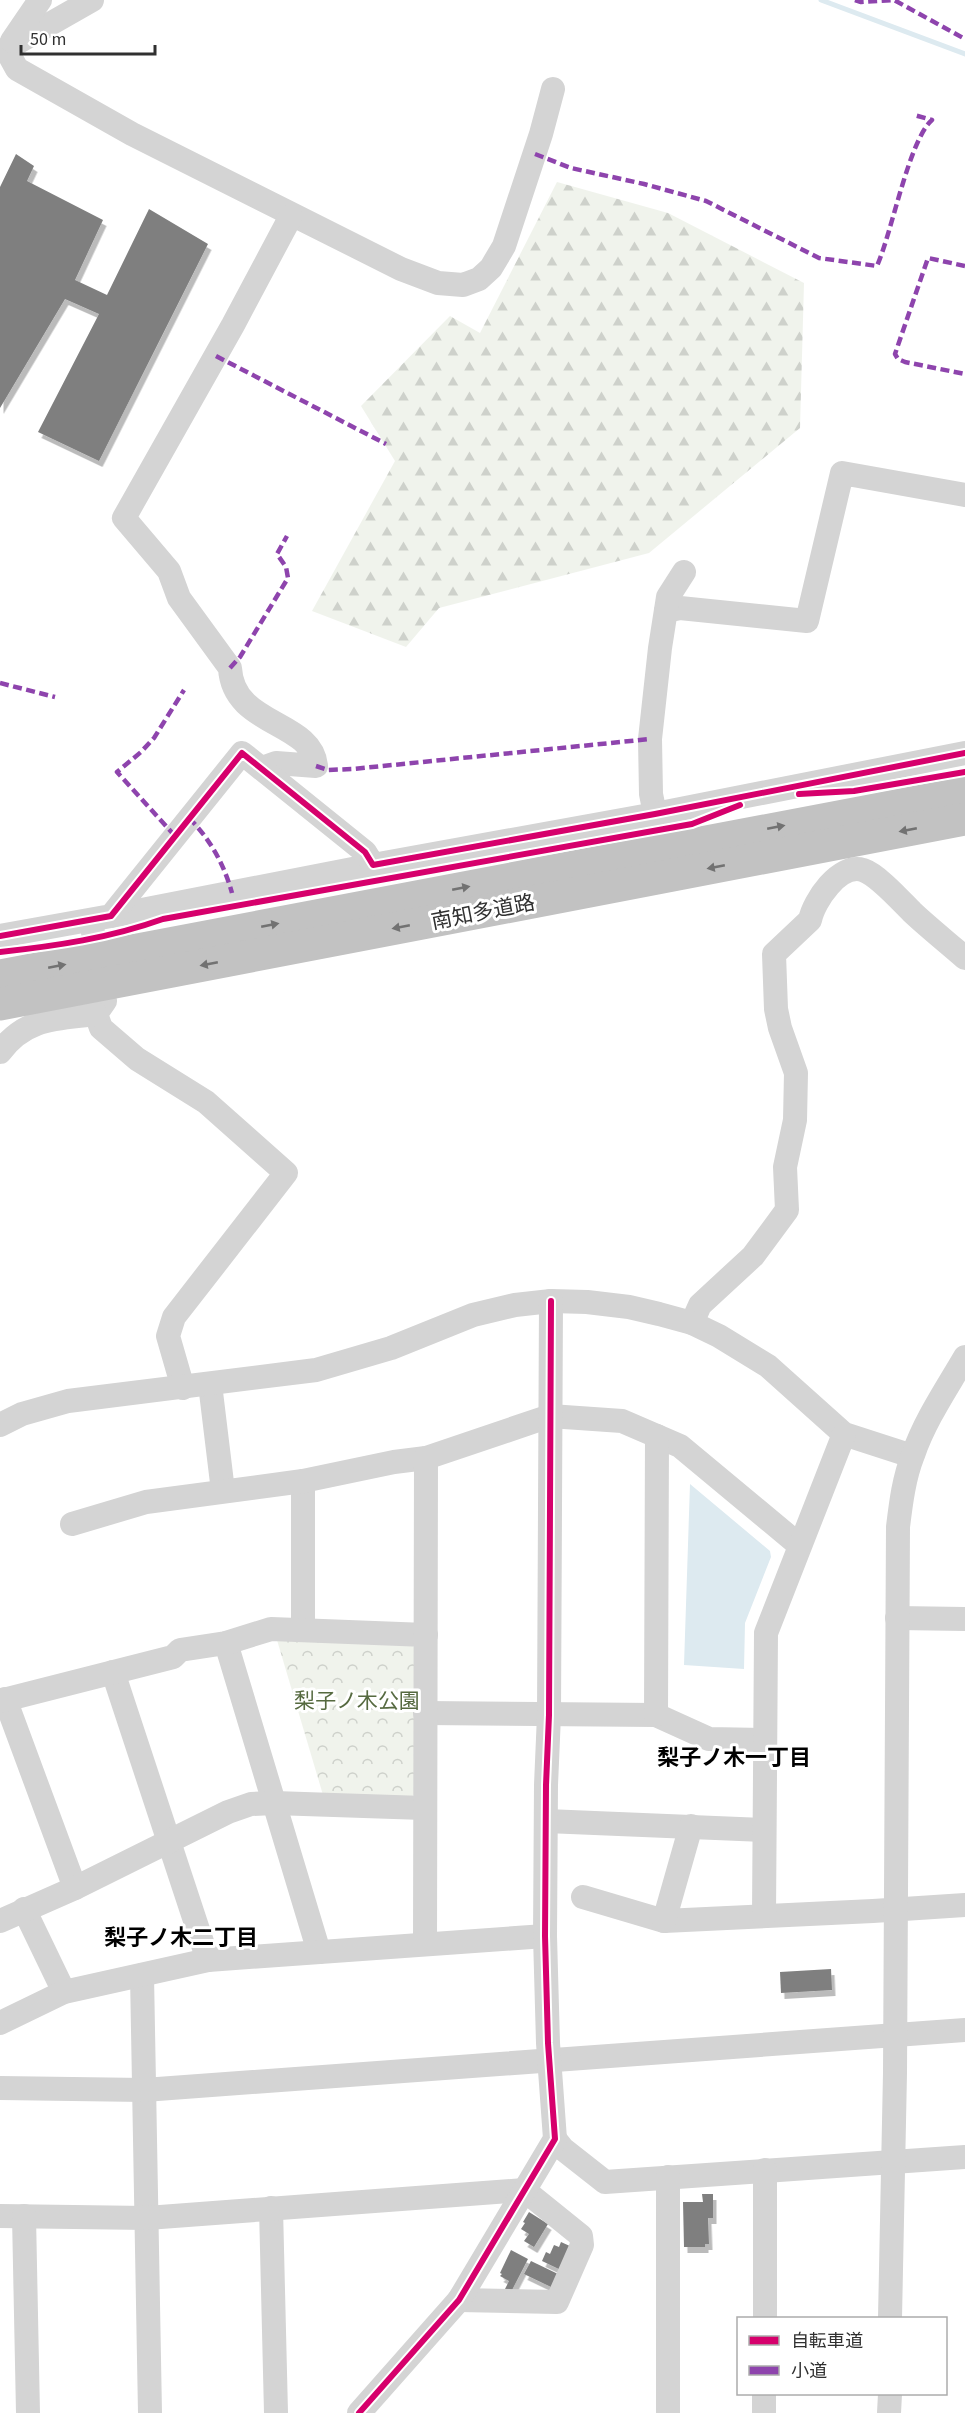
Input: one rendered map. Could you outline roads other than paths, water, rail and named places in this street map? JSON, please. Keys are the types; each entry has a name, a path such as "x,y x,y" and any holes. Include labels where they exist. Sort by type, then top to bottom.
{"highway":[{"name":"南知多道路","path":"0,976 965,793"},
{"name":"南知多道路","path":"0,1004 965,819"}],"street":[{"path":"3,51 27,22 40,0"},
{"path":"3,51 93,0"},
{"path":"3,51 17,69 132,134 291,216 401,269 438,283 463,285 479,279 491,268 510,231 553,89"},
{"path":"262,768 276,763 315,766 315,754 302,740 243,704 230,681 230,668 179,598 169,571 124,518 233,326 291,216"},
{"path":"666,611 680,608 807,621 842,473 965,495"},
{"path":"655,814 651,794 650,739 668,597 684,572"},
{"path":"111,916 242,753 365,852 373,865"},
{"path":"0,936 655,814 965,753"},
{"path":"692,1323 700,1305 753,1256 787,1210 785,1167 795,1120 796,1074 776,1009 774,954 810,920 811,912 837,876 862,870 891,890 965,958"},
{"path":"0,1052 18,1032 29,1025 101,1008 101,1028 137,1059 206,1102 286,1173 174,1317 168,1336 183,1388"},
{"path":"358,2413 459,2300 555,2139 545,1936 549,1715 551,1301"},
{"path":"0,1425 44,1406 280,1376 353,1361 473,1315 515,1305 551,1301 587,1302 629,1307 692,1323 744,1349 768,1366 844,1434 912,1456"},
{"path":"890,2317 898,1527 903,1492 912,1456 965,1357"},
{"path":"210,1384 223,1491"},
{"path":"72,1524 146,1502 303,1481 394,1462 426,1458 550,1416 622,1421 680,1446 800,1545"},
{"path":"764,1916 766,1633 844,1434"},
{"path":"656,1715 657,1436"},
{"path":"425,1944 426,1458"},
{"path":"303,1481 303,1630"},
{"path":"897,1618 965,1619"},
{"path":"75,1888 3,1700 173,1657 180,1650 226,1642 271,1629 426,1635"},
{"path":"226,1642 320,1952"},
{"path":"113,1672 208,1960"},
{"path":"425,1713 656,1715 709,1739 765,1740"},
{"path":"0,1921 75,1888 228,1812 251,1804 424,1808"},
{"path":"546,1821 764,1830"},
{"path":"664,1921 691,1826"},
{"path":"583,1898 664,1921 965,1905"},
{"path":"24,1909 64,1992"},
{"path":"0,2023 64,1992 208,1960 545,1936"},
{"path":"142,1975 150,2413"},
{"path":"0,2088 144,2090 965,2030"},
{"path":"555,2139 563,2149 605,2182 965,2157"},
{"path":"765,2170 765,2317"},
{"path":"668,2177 668,2413"},
{"path":"0,2216 147,2218 524,2190 581,2236 582,2245 557,2302 459,2300"},
{"path":"271,2208 276,2413"},
{"path":"24,2216 28,2413"},
{"path":"764,2395 764,2413"},
{"path":"889,2413 890,2395"}],"waterway":[{"path":"821,0 965,54"}],"tunnel":[{"path":"91,921 100,972"}],"district":[{"name":"梨子ノ木一丁目","path":"734,1757"},
{"name":"梨子ノ木二丁目","path":"181,1937"}],"park label":[{"name":"梨子ノ木公園","path":"357,1701"}]}
